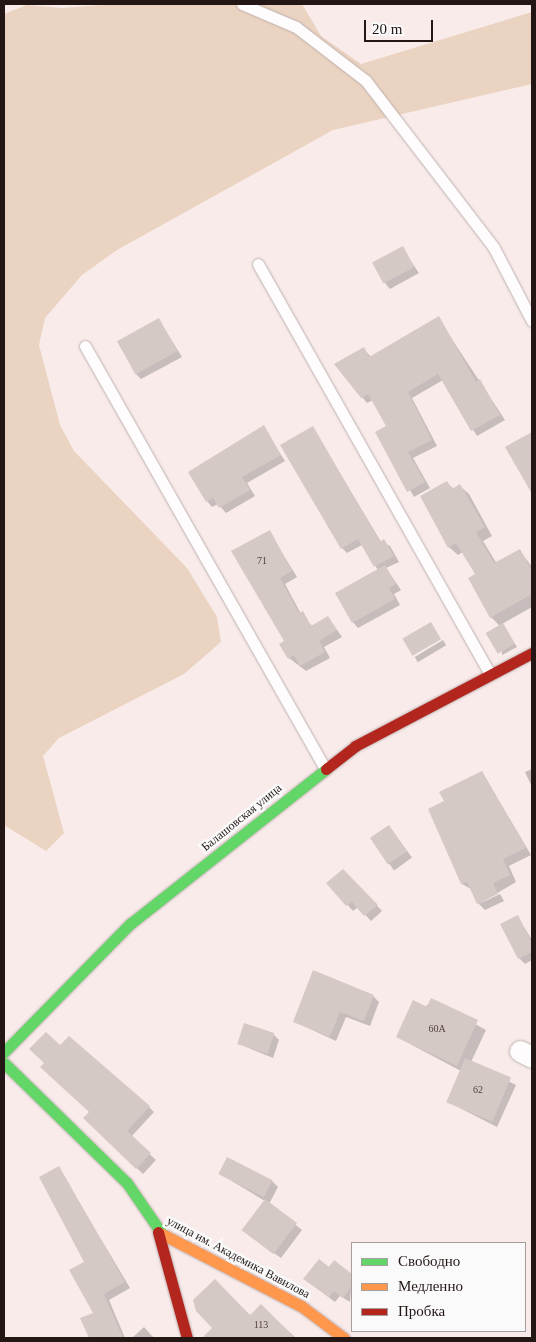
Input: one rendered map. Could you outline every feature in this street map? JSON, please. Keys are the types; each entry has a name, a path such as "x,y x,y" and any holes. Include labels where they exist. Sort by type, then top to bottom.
{"street":[{"name":"Балашовская улица","path":"4,1052 130,924 355,746 532,653"},
{"name":"улица им. Академика Вавилова","path":"4,1063 127,1183 158,1232 300,1306 344,1338"},
{"path":"158,1232 187,1338"}],"lane":[{"path":"242,4 296,27 366,81 494,248 532,322"},
{"path":"258,264 491,675"},
{"path":"85,346 326,768"}],"shaded area":[{"path":"115,4 302,4 321,36 361,64 532,12 532,84 333,130 117,250 82,275 45,318 39,345 60,425 74,451 187,568 217,617 221,642 184,674 59,738 43,756 64,833 46,851 4,825 4,14 27,5 62,8"}],"building":[{"path":"403,246 414,267 383,284 372,262"},
{"path":"439,316 476,382 480,379 500,415 471,431 438,374 408,392 432,440 408,452 425,482 407,492 375,432 386,426 368,394 361,398 334,364 364,347 369,357"},
{"path":"159,318 177,351 135,375 117,341"},
{"path":"264,425 281,455 242,477 250,490 219,508 213,498 206,502 188,472"},
{"path":"313,426 380,542 384,539 394,556 374,567 358,539 341,549 280,445"},
{"path":"532,432 532,494 505,447"},
{"path":"447,481 452,489 460,484 485,527 476,532 494,563 520,549 532,571 532,594 490,618 468,578 475,574 456,543 448,548 420,496"},
{"path":"270,530 292,571 280,578 299,613 303,611 311,626 328,616 337,630 319,641 325,652 300,666 294,655 288,659 279,644 284,641 231,551"},
{"path":"385,565 396,584 389,588 395,599 352,623 335,593"},
{"path":"431,622 441,639 412,656 402,638"},
{"path":"503,623 515,644 498,654 486,633"},
{"path":"482,771 526,848 503,859 510,875 493,883 498,894 477,904 467,882 461,884 428,809 444,801 439,792"},
{"path":"389,825 407,852 388,864 370,838"},
{"path":"343,869 378,905 364,916 352,902 346,906 326,883"},
{"path":"518,915 532,943 532,952 518,959 500,924"},
{"path":"313,970 374,995 364,1021 340,1012 330,1037 293,1022"},
{"path":"431,998 478,1020 457,1066 396,1037 413,1000 427,1007"},
{"path":"244,1023 274,1033 268,1054 237,1044"},
{"path":"46,1032 60,1045 69,1036 150,1106 127,1131 151,1153 136,1169 83,1118 89,1112 40,1067 44,1063 29,1049"},
{"path":"465,1058 511,1078 492,1122 446,1102"},
{"path":"227,1157 272,1180 264,1197 218,1174"},
{"path":"59,1166 125,1282 104,1294 123,1338 89,1338 80,1318 93,1313 69,1270 84,1262 39,1177"},
{"path":"265,1199 297,1223 273,1254 242,1230"},
{"path":"319,1259 329,1267 334,1260 351,1273 351,1287 343,1298 334,1291 329,1297 303,1279"},
{"path":"215,1279 250,1315 261,1304 295,1338 202,1338 212,1328 196,1311 193,1300"}],"traffic: fast":[{"path":"4,1052 130,924 326,769"},
{"path":"4,1063 127,1183 162,1234"}],"traffic: slow":[{"path":"162,1234 301,1306 344,1338"}],"traffic: jam":[{"path":"326,769 355,746 532,653"},
{"path":"158,1232 187,1338"}]}
